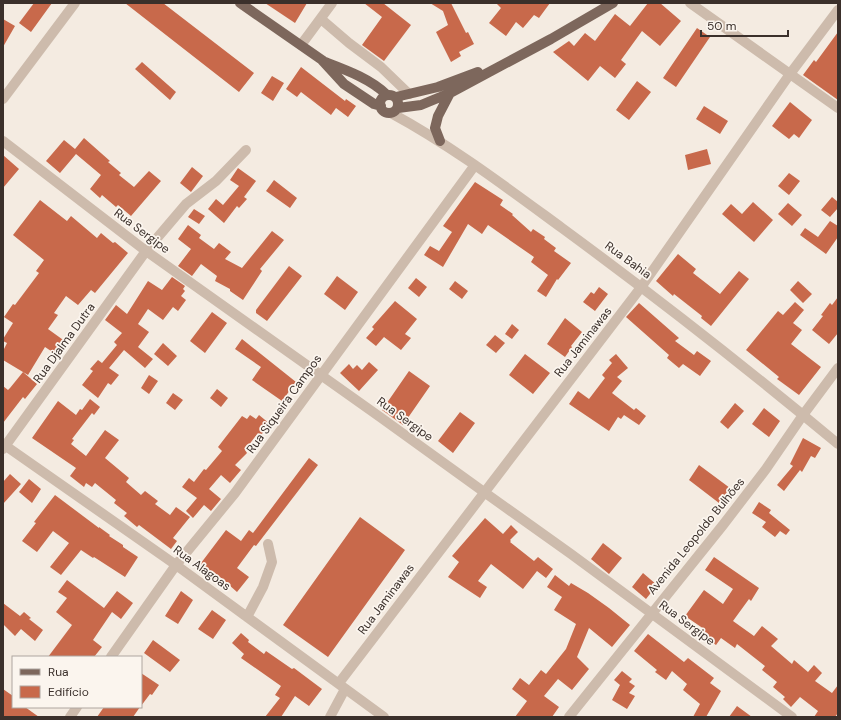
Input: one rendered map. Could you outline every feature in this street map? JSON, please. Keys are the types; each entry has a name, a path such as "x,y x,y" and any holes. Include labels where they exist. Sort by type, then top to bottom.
{"main road":[{"path":"240,3 322,60 344,84 374,104 380,106 387,113 421,105 450,93 613,3"},
{"path":"322,60 355,74 398,100 395,110"},
{"path":"380,106 380,102 383,97 410,94 438,87 512,60"},
{"path":"440,141 435,128 438,116 450,93"}],"street":[{"path":"3,99 75,3"},
{"path":"301,45 332,3"},
{"path":"690,3 838,108"},
{"name":"Rua Jaminawas","path":"330,717 342,686 484,492 642,286 790,74 838,10"},
{"path":"321,19 349,43 382,67 410,94"},
{"name":"Rua Bahia","path":"395,110 475,165 642,286 838,444"},
{"name":"Rua Sergipe","path":"3,141 146,251 322,375 571,554 792,717"},
{"name":"Rua Djalma Dutra","path":"4,446 146,251 186,204 216,181 246,150"},
{"name":"Rua Siqueira Campos","path":"112,656 176,565 235,493 475,165"},
{"name":"Avenida Leopoldo Bulhões","path":"569,717 761,476 802,415 838,368"},
{"name":"Rua Alagoas","path":"4,446 176,565 384,717"},
{"path":"248,617 263,587 272,562 268,544"},
{"path":"70,717 75,708"}],"building":[{"path":"34,3 52,3 31,32 19,23"},
{"path":"125,3 163,3 254,73 239,92"},
{"path":"265,3 307,3 295,23"},
{"path":"364,3 383,3 411,25 384,61 362,45 382,17"},
{"path":"430,3 451,3 466,33 468,32 474,44 459,52 461,56 451,62 436,32 448,25 443,11"},
{"path":"496,3 550,3 539,18 534,15 523,28 516,22 506,36 489,23 501,8"},
{"path":"648,3 660,3 681,21 660,46 642,31 621,60 626,64 615,78 600,66 588,81 553,52 569,41 574,46 585,33 595,41 615,14 630,26"},
{"path":"3,19 15,26 3,47"},
{"path":"697,28 710,37 676,87 663,78"},
{"path":"838,32 838,100 803,75 814,60 816,62"},
{"path":"142,62 176,92 170,100 135,69"},
{"path":"301,67 345,101 346,99 356,106 348,117 336,108 331,115 301,92 297,97 286,89"},
{"path":"272,76 284,83 273,101 261,93"},
{"path":"637,81 651,92 629,120 616,110"},
{"path":"790,102 812,120 799,138 794,134 789,139 772,126"},
{"path":"704,106 728,121 720,134 696,119"},
{"path":"84,138 110,161 108,162 121,173 119,175 134,187 149,171 161,181 131,216 118,205 116,207 102,195 100,198 90,189 101,175 76,154 60,173 46,161 64,140 75,149"},
{"path":"707,149 711,164 688,170 685,155"},
{"path":"3,155 19,169 3,188"},
{"path":"192,167 203,176 191,192 180,183"},
{"path":"238,168 256,181 244,197 247,199 239,208 237,206 224,223 208,209 216,199 223,205 239,186 230,180"},
{"path":"789,173 800,181 789,195 778,186"},
{"path":"274,180 297,198 290,208 266,191"},
{"path":"475,182 503,200 500,205 513,214 512,215 531,232 533,229 545,237 544,239 556,248 554,251 571,263 558,280 557,279 546,297 537,291 548,275 531,262 534,257 488,225 482,234 468,224 443,267 424,255 430,246 439,251 452,232 443,226"},
{"path":"832,197 838,202 838,208 830,217 821,210"},
{"path":"40,200 67,221 71,216 97,238 101,233 128,253 95,293 91,290 78,305 66,296 54,313 58,315 48,329 66,342 57,355 45,347 28,375 3,360 3,351 7,343 3,341 3,339 13,323 4,317 39,273 36,271 44,260 13,235"},
{"path":"753,202 773,220 754,242 722,214 731,204 742,214"},
{"path":"788,203 802,215 792,226 778,214"},
{"path":"194,209 205,216 199,224 188,217"},
{"path":"830,221 838,226 838,237 826,254 800,235 805,228 818,237"},
{"path":"188,225 201,235 199,238 214,249 219,243 231,252 225,259 242,268 272,231 284,240 260,269 262,271 243,300 230,291 230,289 215,281 217,276 201,264 192,276 178,266 191,249 178,239"},
{"path":"678,254 696,269 693,273 720,294 739,271 749,279 711,326 701,318 702,316 674,294 673,296 656,281"},
{"path":"289,266 302,276 267,321 256,313 256,310"},
{"path":"337,276 358,292 345,310 324,294"},
{"path":"172,277 185,286 183,289 185,291 181,296 186,300 178,311 173,307 163,320 148,309 138,324 149,332 138,347 153,359 145,368 124,350 109,368 119,375 111,385 108,383 98,398 82,385 93,371 90,369 98,360 102,363 117,345 114,342 122,333 105,320 116,305 127,314 148,281 162,290"},
{"path":"416,278 427,287 419,297 408,288"},
{"path":"455,281 468,291 462,299 449,289"},
{"path":"798,281 812,294 803,303 790,290"},
{"path":"599,287 608,294 595,311 583,302 591,292 594,294"},
{"path":"838,297 838,333 829,344 812,330 823,316 821,315 830,303 832,305"},
{"path":"395,301 417,319 405,334 411,338 401,350 384,337 376,346 366,338 374,329 372,327"},
{"path":"795,302 804,310 793,323 802,330 791,344 821,367 799,395 777,379 779,377 746,350 778,311 783,315"},
{"path":"639,303 679,338 675,341 694,355 697,351 711,361 700,376 683,364 679,368 667,358 669,355 626,317"},
{"path":"212,312 227,323 205,353 190,341"},
{"path":"565,318 582,332 571,346 572,347 565,357 547,344"},
{"path":"512,324 519,330 512,339 505,334"},
{"path":"495,335 505,343 496,353 486,345"},
{"path":"242,339 296,382 282,401 252,380 261,367 235,349"},
{"path":"163,343 177,356 168,366 154,354"},
{"path":"525,354 550,373 533,394 509,375"},
{"path":"616,354 628,368 617,377 622,381 612,393 634,410 636,408 646,416 639,425 624,415 621,419 618,417 609,431 569,404 578,391 589,399 605,378 602,375 612,363 609,360"},
{"path":"369,362 378,370 359,391 340,373 349,364 353,369 357,365 362,370"},
{"path":"409,371 430,386 403,425 382,410"},
{"path":"23,372 37,384 25,399 23,397 3,423 3,386 8,390"},
{"path":"149,375 158,381 149,394 141,388"},
{"path":"217,389 228,398 221,407 210,398"},
{"path":"173,393 183,400 175,410 166,403"},
{"path":"90,399 100,407 94,415 92,413 72,439 74,440 71,444 86,456 105,430 119,440 105,458 129,478 126,482 141,495 145,491 158,501 155,504 170,515 176,507 190,517 173,538 177,541 171,549 139,525 137,527 124,516 127,513 114,503 116,500 95,483 92,487 86,483 84,487 70,476 76,468 32,438 58,401 76,415 80,409 82,410"},
{"path":"735,403 744,411 728,429 720,422"},
{"path":"764,408 780,421 769,437 752,424"},
{"path":"460,412 475,423 453,453 438,441"},
{"path":"250,415 256,419 259,415 270,424 261,435 258,433 245,450 247,453 235,465 241,470 230,483 221,475 209,489 221,499 211,511 204,505 193,518 186,511 197,498 182,487 189,478 194,482 204,469 206,470 222,451 218,447 242,416 247,419"},
{"path":"803,438 821,448 815,458 811,456 802,472 800,470 784,491 777,485 793,466 790,464"},
{"path":"309,458 318,465 256,546 254,545 237,568 249,577 237,592 220,577 217,582 198,567 226,530 241,541 249,530 253,533"},
{"path":"699,465 730,488 719,503 689,480"},
{"path":"10,474 21,484 3,504 3,482"},
{"path":"29,479 41,489 32,503 19,492"},
{"path":"55,495 138,557 125,577 81,550 61,575 50,567 69,543 53,531 37,552 22,541 36,523 34,522"},
{"path":"759,502 771,510 769,513 790,530 786,535 780,531 775,537 762,527 766,522 752,513"},
{"path":"360,517 405,550 328,657 283,625"},
{"path":"485,518 503,534 511,525 518,532 510,540 510,542 534,561 538,557 553,569 546,578 537,571 523,589 491,564 478,581 487,587 480,598 448,577 459,562 452,556"},
{"path":"603,543 622,558 609,574 591,559"},
{"path":"714,557 759,588 751,601 749,599 733,621 754,636 762,626 778,639 771,646 792,664 794,660 808,672 814,665 822,673 815,681 832,693 838,685 838,713 835,717 814,717 818,711 800,697 791,707 783,699 785,697 773,687 777,682 762,670 765,666 737,644 735,648 721,638 716,645 701,634 704,629 685,616 704,590 723,604 733,589 705,570"},
{"path":"643,573 657,585 646,599 632,587"},
{"path":"555,575 569,586 571,583 588,593 630,625 612,647 589,628 577,657 589,669 572,690 558,679 544,696 559,707 552,717 515,717 527,701 512,689 520,678 529,685 541,670 546,674 566,649 576,624 554,610 562,597 547,587"},
{"path":"67,580 104,608 117,591 133,603 121,619 112,612 93,640 102,647 95,656 49,656 72,625 56,612 67,598 58,592"},
{"path":"181,591 193,600 178,624 165,616"},
{"path":"3,603 20,616 24,612 31,618 29,619 43,630 35,641 21,629 15,636 3,624"},
{"path":"212,610 226,620 213,639 198,629"},
{"path":"241,633 249,640 248,642 264,654 266,651 292,669 294,668 322,689 309,706 295,696 281,717 265,717 280,698 275,695 281,686 241,658 244,654 232,643"},
{"path":"648,634 684,662 688,658 714,678 710,683 721,691 706,717 693,717 700,704 683,690 687,684 672,671 666,680 655,672 657,670 634,651"},
{"path":"153,640 180,660 170,672 144,653"},
{"path":"622,671 632,679 629,682 635,686 629,693 635,696 627,709 612,700 620,685 614,680"},
{"path":"142,674 159,685 152,695 150,694 142,705"},
{"path":"3,689 12,695 12,708 26,708 39,717 3,717"},
{"path":"737,706 752,717 729,717"},
{"path":"103,708 139,708 133,717 97,717"}]}
